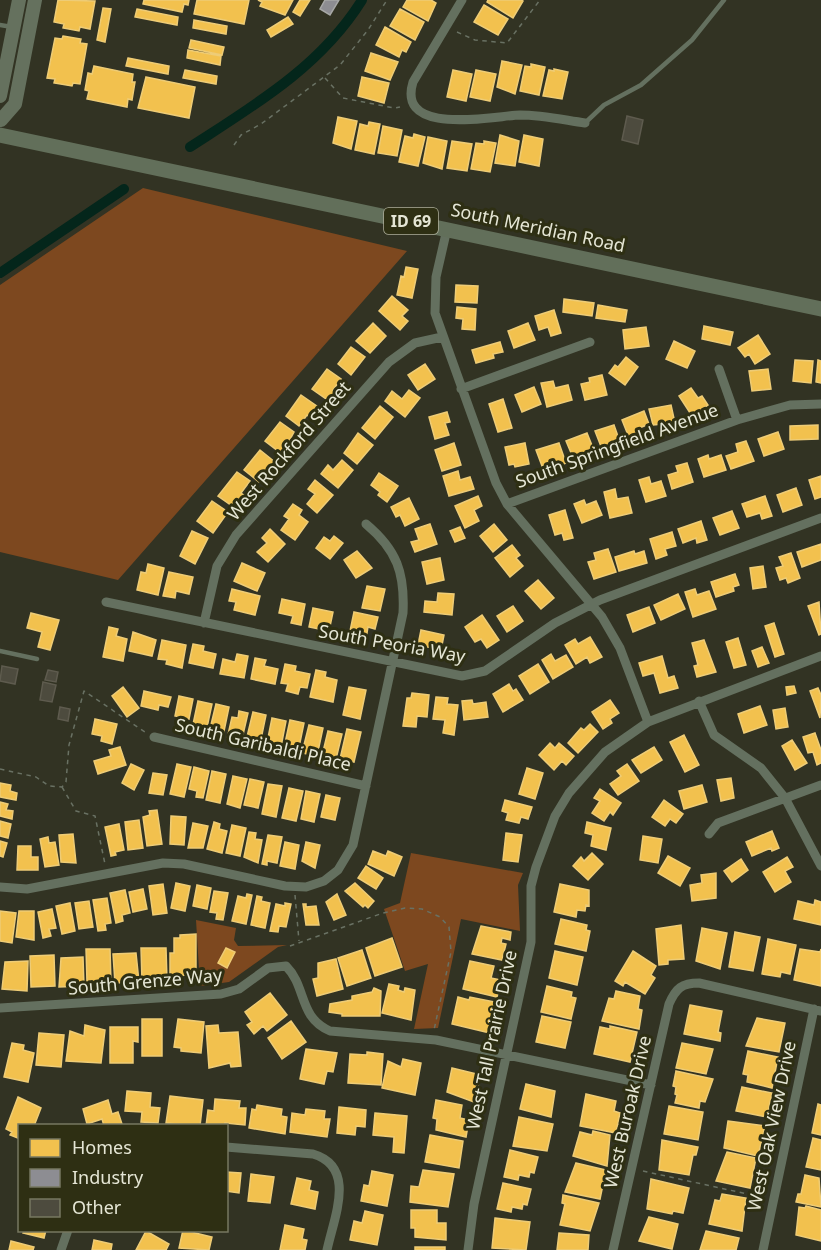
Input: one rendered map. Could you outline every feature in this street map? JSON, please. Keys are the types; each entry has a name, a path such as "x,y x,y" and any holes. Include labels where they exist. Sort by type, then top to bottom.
{"main road":[{"path":"0,96 7,26 20,0"},
{"path":"0,123 15,104 36,0"},
{"name":"South Meridian Road","path":"0,123 447,229 821,309"}],"street":[{"path":"462,0 412,82 410,92 412,103 427,115 451,120 534,116 585,123"},
{"path":"447,229 434,296 442,337 496,483 507,504 602,617 620,648 648,722"},
{"name":"West Rockford Street","path":"204,623 217,566 236,535 389,362 415,343 442,337"},
{"path":"461,389 590,342"},
{"name":"South Springfield Avenue","path":"719,369 737,420"},
{"name":"South Springfield Avenue","path":"507,504 737,420 790,405 821,404"},
{"name":"South Peoria Way","path":"106,602 450,675 473,675 485,671 555,624 591,605 821,518"},
{"path":"0,888 27,889 163,863 184,864 296,887 316,884 331,876 349,854 403,613 404,591 400,570 385,540 366,524"},
{"name":"West Tall Prairie Drive","path":"468,1250 474,1204 531,942 531,886 546,837 560,808 585,772 604,752 648,722 821,656"},
{"path":"699,701 714,735 761,768 785,798 821,866"},
{"name":"South Garibaldi Place","path":"154,737 366,786"},
{"path":"709,834 718,823 821,785"},
{"name":"South Grenze Way","path":"0,1008 221,994 239,989 268,968 286,966 295,978 308,1013 321,1027 330,1031 436,1040 506,1054"},
{"name":"West Buroak Drive","path":"614,1250 669,1004 675,990 681,985 699,983 818,1010"},
{"name":"West Oak View Drive","path":"763,1250 818,1010"},
{"path":"506,1054 651,1085"},
{"path":"228,1147 313,1154 324,1157 333,1165 340,1178 340,1191 327,1250"},
{"path":"61,1250 67,1232"}],"lane":[{"path":"585,123 604,105 641,85 692,40 724,0"},
{"path":"0,651 37,659"}],"path":[{"path":"234,145 241,135 326,78 354,50 387,0"},
{"path":"457,32 475,40 507,43 540,0"},
{"path":"326,78 343,98 394,108 400,107"},
{"path":"62,787 66,782 72,730 84,691 154,737"},
{"path":"0,769 36,777 49,786 62,787"},
{"path":"62,787 76,811 95,816 106,874"},
{"path":"296,887 294,905 299,942"},
{"path":"290,946 383,912 405,908 422,909 440,917 449,927 451,952 434,1030"},
{"path":"643,1172 761,1197"}],"shaded area":[{"path":"143,188 407,251 118,580 0,552 0,285"},
{"path":"411,853 523,873 518,885 520,931 461,919 438,1028 414,1029 428,964 405,971 384,909 400,903"},
{"path":"196,920 236,928 234,940 238,946 287,945 278,947 229,982 200,986"}],"building: Homes":[{"path":"58,0 95,1 90,29 80,27 79,31 63,28 64,24 54,22"},
{"path":"144,0 189,0 188,5 184,4 182,12 143,4"},
{"path":"197,0 249,0 244,24 194,14"},
{"path":"258,0 293,0 285,15 260,6 262,2"},
{"path":"300,0 310,0 300,16 293,12"},
{"path":"407,0 431,0 436,3 428,21 403,7"},
{"path":"488,0 523,1 513,18 487,2"},
{"path":"484,5 508,19 498,35 474,22"},
{"path":"103,8 111,9 105,42 97,40"},
{"path":"137,9 178,17 177,25 135,17"},
{"path":"400,9 424,22 415,40 390,26"},
{"path":"288,17 293,24 271,37 267,30"},
{"path":"194,20 227,26 226,34 193,28"},
{"path":"385,27 411,42 406,52 402,50 399,57 376,45"},
{"path":"63,36 81,39 80,43 87,44 80,84 73,83 72,86 54,83 55,79 47,78 55,38 62,39"},
{"path":"191,40 224,47 222,55 189,48"},
{"path":"188,50 221,56 220,65 187,58"},
{"path":"371,53 398,62 390,80 365,71"},
{"path":"128,58 169,66 168,74 126,66"},
{"path":"502,61 522,65 515,94 497,87"},
{"path":"531,64 545,67 539,95 520,91 525,66 531,67"},
{"path":"94,66 133,74 132,82 135,82 132,100 128,99 127,107 87,99 89,91 85,90 88,73 92,74"},
{"path":"554,69 568,72 562,99 543,96 549,70 554,71"},
{"path":"185,70 217,76 216,84 183,78"},
{"path":"453,70 472,74 466,101 447,97"},
{"path":"476,70 496,74 490,101 470,97"},
{"path":"146,77 195,87 189,118 138,108"},
{"path":"362,77 389,83 384,103 358,96"},
{"path":"338,117 357,121 351,149 333,143"},
{"path":"369,122 380,124 374,154 355,150 360,124 368,126"},
{"path":"383,126 402,130 397,156 378,153"},
{"path":"414,134 425,137 418,166 399,162 405,136 413,138"},
{"path":"500,135 519,141 515,166 495,163"},
{"path":"524,135 543,139 539,166 519,162"},
{"path":"428,137 447,141 442,169 423,163"},
{"path":"452,141 472,144 467,171 447,168"},
{"path":"484,141 496,143 490,172 471,169 476,143 484,144"},
{"path":"406,267 418,269 412,298 397,295 401,276 404,277"},
{"path":"456,285 478,286 477,303 455,302"},
{"path":"392,296 408,310 402,316 408,321 400,330 379,311"},
{"path":"564,299 594,303 592,316 563,312"},
{"path":"598,305 627,310 625,322 596,318"},
{"path":"457,307 476,309 475,330 462,329 463,319 456,318"},
{"path":"554,310 561,333 551,336 548,327 539,330 535,316"},
{"path":"373,323 386,336 370,353 356,341"},
{"path":"528,323 535,340 514,348 508,331"},
{"path":"704,326 733,332 730,345 702,339"},
{"path":"646,327 649,346 625,349 623,330"},
{"path":"758,335 770,354 755,364 749,354 745,357 738,348"},
{"path":"674,341 695,351 687,368 666,359"},
{"path":"500,342 503,352 493,354 494,358 476,363 472,350"},
{"path":"351,347 365,357 351,375 338,364"},
{"path":"626,357 638,367 625,385 609,373"},
{"path":"795,360 813,361 811,383 793,381"},
{"path":"818,360 821,361 821,383 816,382"},
{"path":"425,364 435,379 418,390 408,375"},
{"path":"327,369 341,379 333,390 336,392 329,401 312,389"},
{"path":"768,369 771,389 752,391 749,371"},
{"path":"602,375 607,395 585,400 581,384 590,382 589,378"},
{"path":"553,381 555,388 568,385 572,400 547,407 541,383"},
{"path":"534,387 541,404 522,412 515,395"},
{"path":"691,388 698,398 702,396 708,405 692,416 679,396"},
{"path":"409,390 420,398 405,417 385,401 392,391 402,399"},
{"path":"301,395 321,409 313,420 307,415 299,426 286,416"},
{"path":"503,399 512,428 498,432 489,404"},
{"path":"671,405 675,423 653,425 649,409"},
{"path":"380,406 393,417 375,439 362,428"},
{"path":"644,411 649,424 637,429 639,436 630,440 622,420"},
{"path":"447,412 450,422 445,423 449,435 435,439 429,417"},
{"path":"280,422 294,432 282,454 265,441"},
{"path":"614,425 620,442 602,449 595,431"},
{"path":"818,425 818,439 790,440 790,426"},
{"path":"778,432 784,449 764,456 758,439"},
{"path":"358,433 373,445 357,464 344,453"},
{"path":"587,433 593,448 574,460 566,441"},
{"path":"746,441 754,461 731,469 726,456 738,452 736,444"},
{"path":"454,443 461,465 442,471 435,450"},
{"path":"525,443 529,464 515,467 514,464 509,465 505,447"},
{"path":"559,443 566,463 553,468 551,463 542,466 536,450"},
{"path":"260,450 275,462 259,482 244,470"},
{"path":"708,455 709,459 721,455 726,470 704,477 698,459"},
{"path":"342,460 353,470 338,488 321,474 328,465 333,470"},
{"path":"687,463 693,482 672,489 668,475 678,472 676,466"},
{"path":"458,471 460,480 470,477 474,489 449,496 443,476"},
{"path":"237,472 250,481 241,493 245,496 235,508 218,496"},
{"path":"379,473 398,486 387,502 371,485"},
{"path":"821,476 821,497 815,499 809,480"},
{"path":"649,477 651,484 661,481 666,496 646,502 639,480"},
{"path":"315,480 333,495 317,513 307,504 315,494 308,489"},
{"path":"796,488 802,505 783,512 777,495"},
{"path":"615,489 617,499 628,497 632,513 610,518 604,492"},
{"path":"478,496 482,506 474,510 479,521 465,528 455,506"},
{"path":"765,496 772,516 762,519 760,513 747,517 742,504"},
{"path":"409,498 419,519 405,526 400,515 396,517 391,507"},
{"path":"584,500 586,505 596,501 602,515 582,523 574,504"},
{"path":"212,501 228,512 213,533 197,521"},
{"path":"293,504 302,510 299,515 308,522 295,540 281,530 289,519 284,516"},
{"path":"565,510 573,538 564,540 562,533 555,535 549,515"},
{"path":"732,511 739,528 720,535 713,518"},
{"path":"701,521 707,540 697,543 696,538 683,543 678,529"},
{"path":"430,524 437,544 415,552 411,542 419,540 415,529"},
{"path":"494,524 507,540 493,552 480,536"},
{"path":"460,527 465,538 455,542 450,531"},
{"path":"270,529 285,544 268,562 257,552 267,543 262,538"},
{"path":"192,531 208,538 195,564 180,556"},
{"path":"672,532 676,546 665,549 667,555 656,559 650,539"},
{"path":"334,536 343,543 330,559 316,548 324,537 330,541"},
{"path":"821,544 821,560 802,567 797,552"},
{"path":"512,545 520,555 516,558 523,566 510,577 495,558"},
{"path":"608,549 616,572 594,579 588,562 596,560 594,553"},
{"path":"357,551 372,568 356,578 344,560"},
{"path":"634,551 635,554 644,551 647,563 619,571 615,557"},
{"path":"791,553 800,578 788,583 786,578 780,580 776,568 783,566 779,557"},
{"path":"440,558 444,580 427,584 422,562"},
{"path":"242,563 265,573 257,591 234,581"},
{"path":"148,564 164,568 158,595 137,590 141,572 146,573"},
{"path":"763,566 766,587 753,589 750,568"},
{"path":"169,572 193,577 189,594 176,591 175,598 163,596"},
{"path":"735,574 739,585 733,587 734,591 716,597 711,582"},
{"path":"538,580 554,598 541,609 525,591"},
{"path":"367,586 385,589 380,611 362,608"},
{"path":"232,589 260,596 255,615 234,610 236,602 229,601"},
{"path":"695,589 697,595 709,591 716,609 693,617 685,592"},
{"path":"438,593 454,594 452,615 424,612 425,601 437,602"},
{"path":"678,594 685,609 661,620 654,605"},
{"path":"282,599 305,604 301,625 291,623 293,616 279,613"},
{"path":"819,602 821,634 819,635 808,606"},
{"path":"513,606 523,621 507,632 497,616"},
{"path":"649,607 655,623 633,632 627,615"},
{"path":"313,608 333,612 329,631 309,627"},
{"path":"354,612 378,617 375,629 368,627 366,639 349,636"},
{"path":"31,613 59,620 50,650 38,647 42,632 27,628"},
{"path":"482,615 499,640 487,648 481,639 475,642 465,627"},
{"path":"774,623 784,654 775,657 765,626"},
{"path":"109,627 118,629 116,636 127,639 123,661 103,657"},
{"path":"421,630 444,635 440,655 431,653 432,648 418,645"},
{"path":"133,632 156,640 152,656 129,651"},
{"path":"590,637 602,657 590,663 587,657 576,664 565,645 575,639 578,644"},
{"path":"738,638 746,665 734,668 726,642"},
{"path":"162,640 186,645 182,668 166,664 167,660 158,659"},
{"path":"704,640 716,672 697,677 694,666 698,665 692,643"},
{"path":"193,644 204,646 203,651 216,654 213,668 189,663"},
{"path":"762,647 769,663 758,667 752,651"},
{"path":"237,654 248,656 244,678 220,674 223,659 235,662"},
{"path":"551,654 555,661 566,655 573,667 553,679 542,660"},
{"path":"662,656 668,678 674,676 678,688 660,693 654,673 643,676 639,663"},
{"path":"255,658 266,660 264,666 278,669 275,684 251,679"},
{"path":"285,664 296,666 295,671 310,674 307,688 300,687 298,694 286,691 288,684 281,683"},
{"path":"538,664 549,682 530,694 519,676"},
{"path":"316,670 326,672 325,677 337,680 333,702 310,697"},
{"path":"509,684 513,691 516,689 523,700 503,712 493,694"},
{"path":"794,686 796,693 787,695 786,687"},
{"path":"123,687 139,708 127,717 112,696"},
{"path":"349,687 366,690 360,719 343,715"},
{"path":"818,688 821,695 820,718 810,691"},
{"path":"144,691 171,697 168,707 159,705 158,710 141,706"},
{"path":"412,693 429,695 427,717 417,716 416,727 403,726 407,698 411,698"},
{"path":"179,696 193,699 189,719 175,716"},
{"path":"436,697 448,698 447,704 458,705 454,735 443,733 445,720 433,719"},
{"path":"472,700 473,704 486,702 488,717 464,720 462,701"},
{"path":"610,700 619,713 610,719 612,723 603,729 592,712"},
{"path":"198,701 212,704 206,732 192,729"},
{"path":"216,704 229,707 223,736 209,733"},
{"path":"760,706 767,725 744,733 738,714"},
{"path":"785,708 788,727 776,729 773,710"},
{"path":"239,711 248,713 242,739 227,739 232,717 238,718"},
{"path":"253,712 266,715 260,744 246,741"},
{"path":"272,718 286,721 281,747 271,746 271,749 266,748"},
{"path":"95,719 117,724 112,744 101,741 102,736 92,734"},
{"path":"290,720 304,723 298,752 284,748"},
{"path":"590,724 598,732 578,753 568,743 581,728 584,730"},
{"path":"309,725 323,728 317,756 302,753"},
{"path":"347,729 361,732 354,762 340,759"},
{"path":"328,731 342,734 336,759 322,756"},
{"path":"815,733 821,750 821,763 817,765 813,752 808,753 803,737"},
{"path":"684,735 699,765 685,772 670,742"},
{"path":"792,740 807,763 795,770 782,746"},
{"path":"550,743 555,748 559,743 574,756 566,765 562,761 554,770 539,755"},
{"path":"120,747 126,765 98,774 94,761 111,756 109,750"},
{"path":"654,747 662,760 641,773 632,760"},
{"path":"131,764 144,770 134,790 122,783"},
{"path":"177,764 191,767 184,797 170,794"},
{"path":"627,764 639,781 618,795 610,784 621,776 617,771"},
{"path":"194,767 209,771 203,798 196,797 197,791 189,789"},
{"path":"527,768 543,773 535,799 519,794"},
{"path":"212,771 226,774 220,803 206,800"},
{"path":"153,773 167,775 163,795 149,793"},
{"path":"233,776 247,779 240,808 227,804"},
{"path":"731,778 734,798 721,801 717,780"},
{"path":"250,779 264,782 258,808 244,805"},
{"path":"0,783 11,785 10,791 17,793 16,800 0,797"},
{"path":"268,784 282,786 276,817 262,814"},
{"path":"702,785 707,802 684,809 679,791"},
{"path":"289,788 303,791 296,821 282,818"},
{"path":"600,789 621,803 613,815 610,812 604,821 592,813 600,801 594,798"},
{"path":"306,791 320,794 314,822 301,819"},
{"path":"326,795 340,798 335,820 321,817"},
{"path":"505,800 532,807 528,819 521,817 519,823 506,820 508,813 502,811"},
{"path":"664,800 683,814 676,823 670,819 665,826 652,817"},
{"path":"0,802 8,804 6,810 13,811 12,819 0,816"},
{"path":"157,810 162,844 147,846 143,817 150,815 149,811"},
{"path":"171,816 186,817 184,845 170,844"},
{"path":"139,820 143,848 128,850 125,822"},
{"path":"0,821 11,824 8,838 0,836"},
{"path":"214,822 220,824 219,829 227,831 222,853 207,849"},
{"path":"587,822 611,828 606,850 591,846 593,835 585,833"},
{"path":"193,823 208,826 203,848 188,848"},
{"path":"119,824 124,850 115,852 116,855 111,856 105,827"},
{"path":"232,825 246,828 240,856 226,853"},
{"path":"772,831 779,848 772,851 771,848 752,856 746,842"},
{"path":"249,832 256,833 255,839 262,840 258,863 244,857"},
{"path":"506,833 522,835 518,862 503,860"},
{"path":"73,834 76,863 61,862 59,835"},
{"path":"268,835 282,837 277,863 267,861 267,865 262,864"},
{"path":"643,836 662,839 658,863 640,860"},
{"path":"48,837 49,843 55,842 59,865 45,867 40,839"},
{"path":"0,841 7,843 3,857 0,856"},
{"path":"285,842 299,845 295,869 280,866"},
{"path":"306,842 320,845 315,868 302,861"},
{"path":"18,846 31,846 31,857 38,857 38,870 17,870"},
{"path":"373,851 386,856 388,851 402,857 394,876 368,864"},
{"path":"592,853 603,864 588,880 573,866 581,857 584,861"},
{"path":"668,856 690,868 680,886 658,873"},
{"path":"787,857 793,867 785,871 791,882 775,892 763,872"},
{"path":"741,859 748,870 732,882 724,871"},
{"path":"366,866 383,878 376,889 358,878"},
{"path":"716,873 716,898 692,901 690,885 702,883 701,875"},
{"path":"176,883 190,886 185,911 171,908"},
{"path":"355,883 374,901 368,908 365,905 363,907 345,891"},
{"path":"163,884 167,913 153,915 149,886"},
{"path":"560,884 589,890 589,906 586,905 585,911 577,910 576,917 554,912"},
{"path":"197,885 211,888 207,909 193,906"},
{"path":"143,889 147,909 133,912 129,892"},
{"path":"125,890 130,913 122,915 123,921 116,923 110,893"},
{"path":"214,891 228,893 223,920 216,919 217,913 210,912"},
{"path":"247,894 252,895 246,924 232,921 238,896 246,898"},
{"path":"337,894 346,915 334,920 326,902"},
{"path":"257,896 262,897 261,901 270,903 265,928 251,925"},
{"path":"107,898 111,923 105,924 106,930 98,931 93,900"},
{"path":"815,900 821,902 821,925 794,919 798,901 814,905"},
{"path":"89,901 93,927 79,929 75,903"},
{"path":"70,903 75,931 62,934 56,906"},
{"path":"285,903 291,904 286,927 279,926 278,932 270,931 276,904 285,906"},
{"path":"303,904 306,904 306,907 316,906 319,925 306,925"},
{"path":"52,909 56,928 49,929 51,936 43,938 38,912"},
{"path":"0,911 16,913 12,943 0,941"},
{"path":"19,911 34,911 34,940 16,937"},
{"path":"561,919 587,925 586,930 590,931 586,951 555,944"},
{"path":"681,925 684,959 668,960 668,964 659,965 656,929"},
{"path":"481,926 511,932 510,940 502,938 501,943 506,944 502,960 472,954"},
{"path":"702,928 727,933 720,969 696,961"},
{"path":"735,932 760,937 753,971 729,967"},
{"path":"196,934 196,971 189,972 189,975 170,976 170,953 174,953 174,938 180,938 180,935"},
{"path":"392,938 402,967 375,976 366,948"},
{"path":"768,939 796,945 790,974 781,972 780,977 762,974"},
{"path":"141,948 166,948 167,980 142,981"},
{"path":"226,948 235,952 227,968 218,963"},
{"path":"86,949 110,949 111,982 87,982"},
{"path":"800,949 820,952 821,949 821,986 794,980"},
{"path":"362,950 371,978 347,986 338,958"},
{"path":"555,951 583,957 577,985 549,978"},
{"path":"633,951 656,966 651,975 655,978 645,994 625,982 623,986 615,981"},
{"path":"136,953 139,982 115,983 113,954"},
{"path":"54,955 55,986 31,987 30,956"},
{"path":"83,957 84,986 59,987 61,958"},
{"path":"336,959 343,989 317,996 313,979 318,978 318,963"},
{"path":"28,961 27,991 2,989 5,962"},
{"path":"470,961 494,966 491,978 501,980 497,997 463,989"},
{"path":"389,984 399,986 398,990 404,992 405,988 415,990 411,1020 382,1013"},
{"path":"547,986 572,992 571,997 576,998 571,1019 541,1012"},
{"path":"374,988 381,991 380,1016 342,1016 342,1014 329,1012 330,1004 352,1000 352,996 372,992"},
{"path":"616,991 640,996 638,1009 642,1010 639,1029 602,1021 609,998 614,999"},
{"path":"270,993 287,1015 267,1031 263,1026 254,1034 247,1025 252,1022 245,1012"},
{"path":"458,997 495,1002 490,1033 452,1024"},
{"path":"690,1005 722,1011 718,1032 721,1033 720,1041 684,1034"},
{"path":"542,1016 571,1022 565,1048 536,1042"},
{"path":"757,1018 785,1023 779,1052 746,1046"},
{"path":"142,1019 162,1019 162,1056 142,1056"},
{"path":"178,1019 204,1022 201,1053 181,1051 181,1048 174,1047"},
{"path":"291,1021 306,1042 282,1059 268,1038"},
{"path":"85,1025 105,1030 101,1063 66,1061 70,1031 84,1036"},
{"path":"218,1025 219,1033 238,1032 241,1066 231,1067 230,1063 209,1068 206,1026"},
{"path":"610,1026 637,1032 630,1062 594,1054 600,1027 610,1029"},
{"path":"110,1027 138,1027 138,1042 133,1041 133,1063 110,1063"},
{"path":"39,1033 64,1035 61,1067 36,1065"},
{"path":"12,1043 24,1045 23,1050 34,1053 28,1082 4,1077"},
{"path":"682,1043 713,1049 706,1074 676,1068"},
{"path":"306,1049 337,1053 333,1072 327,1071 324,1084 300,1079"},
{"path":"748,1051 778,1057 772,1088 747,1082 748,1075 743,1074"},
{"path":"367,1052 383,1054 381,1085 348,1083 350,1054 367,1055"},
{"path":"403,1059 421,1063 415,1095 382,1088 388,1061 401,1067"},
{"path":"452,1068 481,1075 474,1102 447,1092"},
{"path":"676,1071 713,1079 705,1102 700,1101 699,1108 675,1103 677,1095 675,1094 676,1087 673,1086"},
{"path":"526,1084 555,1091 551,1117 520,1109"},
{"path":"742,1087 772,1093 767,1117 736,1111"},
{"path":"127,1091 151,1093 150,1107 160,1108 158,1123 141,1122 142,1112 125,1111"},
{"path":"586,1094 616,1101 614,1111 620,1113 616,1133 580,1126"},
{"path":"170,1096 203,1100 200,1124 166,1123"},
{"path":"18,1097 41,1108 35,1124 18,1124 18,1138 10,1135 12,1132 6,1129"},
{"path":"215,1099 240,1101 239,1108 246,1108 245,1125 206,1124 208,1110 214,1111"},
{"path":"108,1100 112,1114 118,1112 122,1124 103,1124 102,1119 87,1124 83,1109"},
{"path":"436,1100 462,1105 460,1118 469,1120 466,1137 436,1130 437,1119 433,1118"},
{"path":"818,1104 821,1105 821,1135 812,1133"},
{"path":"257,1105 282,1109 281,1116 287,1117 285,1134 249,1128 252,1109 256,1110"},
{"path":"669,1106 703,1112 698,1140 664,1134"},
{"path":"339,1107 366,1110 365,1127 356,1126 355,1135 337,1133"},
{"path":"306,1109 325,1111 324,1119 330,1119 327,1137 290,1132 292,1113 305,1115"},
{"path":"375,1113 407,1116 404,1153 393,1152 394,1137 373,1135"},
{"path":"519,1117 553,1124 547,1151 513,1146"},
{"path":"728,1121 765,1126 758,1156 724,1148"},
{"path":"593,1131 610,1135 607,1166 573,1156 580,1132 592,1135"},
{"path":"430,1135 463,1141 459,1168 425,1162"},
{"path":"813,1138 821,1140 821,1170 806,1167"},
{"path":"662,1140 698,1147 696,1155 693,1155 689,1175 659,1170"},
{"path":"510,1150 538,1157 534,1173 530,1172 529,1177 519,1175 518,1180 504,1177"},
{"path":"727,1152 756,1158 750,1188 716,1181"},
{"path":"576,1163 606,1170 600,1199 565,1192"},
{"path":"423,1170 454,1174 448,1207 410,1202 411,1186 419,1187"},
{"path":"372,1171 393,1175 387,1206 361,1201 364,1185 369,1186"},
{"path":"228,1172 241,1173 239,1193 228,1191"},
{"path":"251,1174 274,1177 270,1203 248,1201"},
{"path":"805,1175 819,1178 821,1207 796,1202 798,1194 801,1194"},
{"path":"297,1178 311,1181 309,1190 318,1192 315,1209 291,1204"},
{"path":"651,1179 689,1188 683,1213 673,1211 672,1214 647,1209"},
{"path":"503,1183 531,1189 527,1205 523,1204 522,1209 512,1207 511,1212 497,1209"},
{"path":"722,1194 746,1198 742,1231 709,1224 715,1200 720,1201"},
{"path":"563,1195 599,1203 590,1231 560,1225 565,1204 562,1203"},
{"path":"806,1206 821,1210 821,1241 796,1235 799,1207 805,1208"},
{"path":"411,1210 437,1210 437,1223 446,1223 446,1240 415,1237 415,1228 411,1228"},
{"path":"365,1211 383,1215 377,1245 350,1240 354,1221 362,1223"},
{"path":"649,1217 678,1224 672,1249 639,1241"},
{"path":"495,1218 530,1222 526,1250 492,1248"},
{"path":"285,1225 304,1229 302,1239 307,1240 305,1250 280,1250"},
{"path":"706,1231 739,1238 736,1250 700,1250"},
{"path":"23,1232 46,1232 44,1238"},
{"path":"145,1232 169,1244 166,1250 136,1250"},
{"path":"183,1232 212,1237 209,1250 179,1248"},
{"path":"559,1233 589,1235 588,1250 557,1250"},
{"path":"94,1240 112,1244 111,1250 92,1250"},
{"path":"11,1241 34,1247 33,1250 9,1250"},
{"path":"415,1247 445,1247 445,1250 415,1250"}],"building: Industry":[{"path":"325,0 339,0 330,15 320,9"}],"building: Other":[{"path":"627,116 643,120 638,144 622,140"},
{"path":"2,666 18,669 15,684 0,681"},
{"path":"48,670 58,672 56,682 45,680"},
{"path":"43,682 56,685 52,702 40,700"},
{"path":"60,707 70,709 68,721 58,719"}],"waterway":[{"path":"190,147 239,116 307,64 346,24 362,0"},
{"path":"0,273 124,189"}]}
